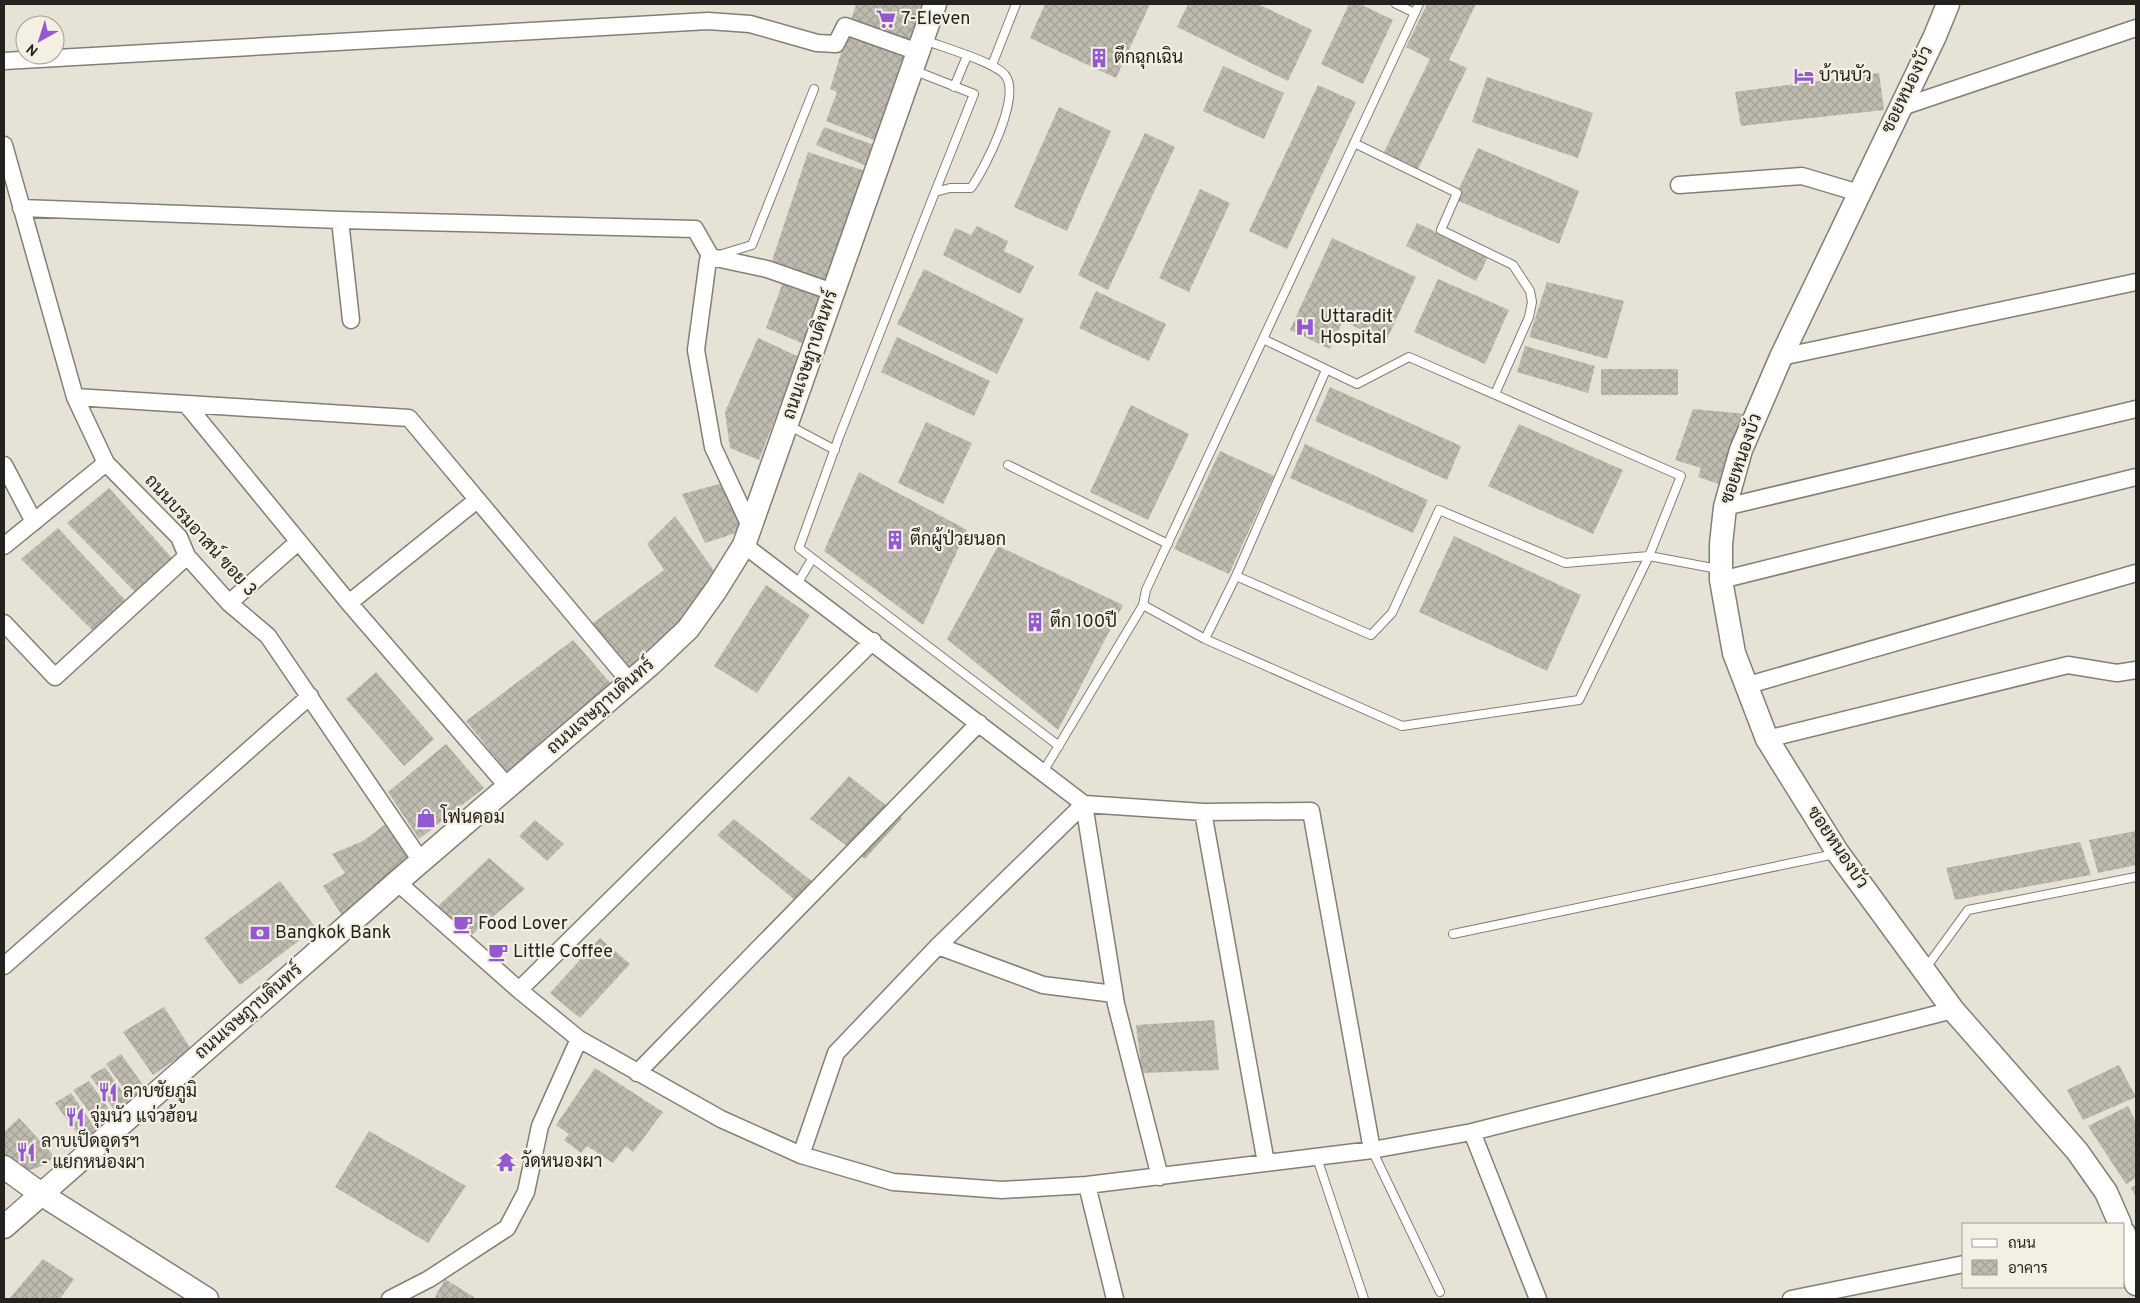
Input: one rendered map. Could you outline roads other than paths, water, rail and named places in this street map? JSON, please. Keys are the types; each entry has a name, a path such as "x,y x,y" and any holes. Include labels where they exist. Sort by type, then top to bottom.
{"street":[{"name":"ถนนเจษฎาบดินทร์","path":"4,1228 421,861 630,682 688,629 716,590 747,535 935,4"},
{"name":"ซอยหนองบัว","path":"1948,4 1935,36 1781,356 1741,450 1725,508 1721,575 1734,653 1745,686 1767,739 1838,853 1953,1010 2077,1151 2106,1192 2120,1223"},
{"path":"4,61 708,21 750,24 817,43 836,44 845,26 917,54"},
{"path":"1899,108 2136,28"},
{"name":"ถนนบรมอาสน์ ฃอย 3","path":"4,145 75,397 106,463 179,537 187,556 229,602 268,636 421,861"},
{"path":"1678,185 1802,176 1859,193"},
{"path":"21,208 340,220 695,229 711,257 767,269 833,292"},
{"path":"340,220 351,320"},
{"path":"711,257 708,260 696,350 713,447 747,535 798,584 1084,804 1203,812 1311,811 1372,1150"},
{"path":"1781,356 2136,282"},
{"path":"75,397 409,418 630,682"},
{"path":"186,404 349,603 508,787"},
{"path":"1725,508 2136,409"},
{"path":"4,546 106,463"},
{"path":"4,465 34,522"},
{"path":"1721,575 2136,477"},
{"path":"349,603 477,500"},
{"path":"229,602 298,542"},
{"path":"4,623 55,677 187,556"},
{"path":"1745,686 2136,573"},
{"path":"519,990 873,641"},
{"path":"1767,739 2068,665 2117,673 2136,670"},
{"path":"4,966 310,696"},
{"path":"637,1073 979,723"},
{"path":"801,1155 836,1053 938,946 1084,804"},
{"path":"1084,804 1114,994 1160,1177"},
{"path":"1203,812 1266,1163"},
{"path":"397,882 519,990 580,1039 721,1120 801,1155 893,1182 1002,1190 1087,1185 1372,1150 1472,1132 1953,1010"},
{"path":"938,946 1043,985 1114,994"},
{"path":"390,1299 430,1279 508,1228 526,1192 540,1126 580,1039"},
{"path":"1472,1132 1538,1299"},
{"path":"4,1167 41,1194 206,1299"},
{"path":"1087,1185 1115,1299"},
{"path":"2125,1237 2135,1273"},
{"path":"1791,1299 1962,1264"}],"lane":[{"path":"992,65 1016,4"},
{"path":"1396,4 1415,13"},
{"path":"1043,772 1143,606 1146,590 1419,4"},
{"path":"917,54 967,56 992,65 1005,74 1011,87 1009,107 980,174 970,188 950,188 935,192"},
{"path":"917,54 954,87 974,94 835,450 799,548 1058,746"},
{"path":"954,87 967,56"},
{"path":"711,257 752,245 814,89"},
{"path":"1354,143 1457,193 1441,230 1513,265 1524,280 1530,291 1532,302 1529,317 1495,394"},
{"path":"1143,606 1205,640 1402,726 1579,700 1649,556 1681,476 1409,357 1357,384 1263,339"},
{"path":"1205,640 1236,576 1326,370"},
{"path":"787,424 835,450"},
{"path":"1008,465 1168,544"},
{"path":"1236,576 1371,635 1392,613 1439,510 1565,563 1649,556 1721,575"},
{"path":"798,584 812,559"},
{"path":"1453,934 1838,853"},
{"path":"1924,971 1968,910 2136,877"},
{"path":"1372,1150 1440,1292"},
{"path":"1317,1158 1364,1299"}],"place":[{"name":"7-Eleven","path":"886,19"},
{"name":"ตึกฉุกเฉิน","path":"1099,58"},
{"name":"บ้านบัว","path":"1804,76"},
{"name":"Uttaradit Hospital","path":"1305,327"},
{"name":"ตึกผู้ป่วยนอก","path":"895,540"},
{"name":"ตึก 100ปี","path":"1035,622"},
{"name":"โฟนคอม","path":"426,818"},
{"name":"Food Lover","path":"463,924"},
{"name":"Bangkok Bank","path":"260,933"},
{"name":"Little Coffee","path":"498,952"},
{"name":"ลาบชัยภูมิ","path":"108,1092"},
{"name":"จุ่มนัว แจ่วฮ้อน","path":"75,1117"},
{"name":"ลาบเป็ดอุดรฯ - แยกหนองผา","path":"26,1152"},
{"name":"วัดหนองผา","path":"506,1162"}]}
